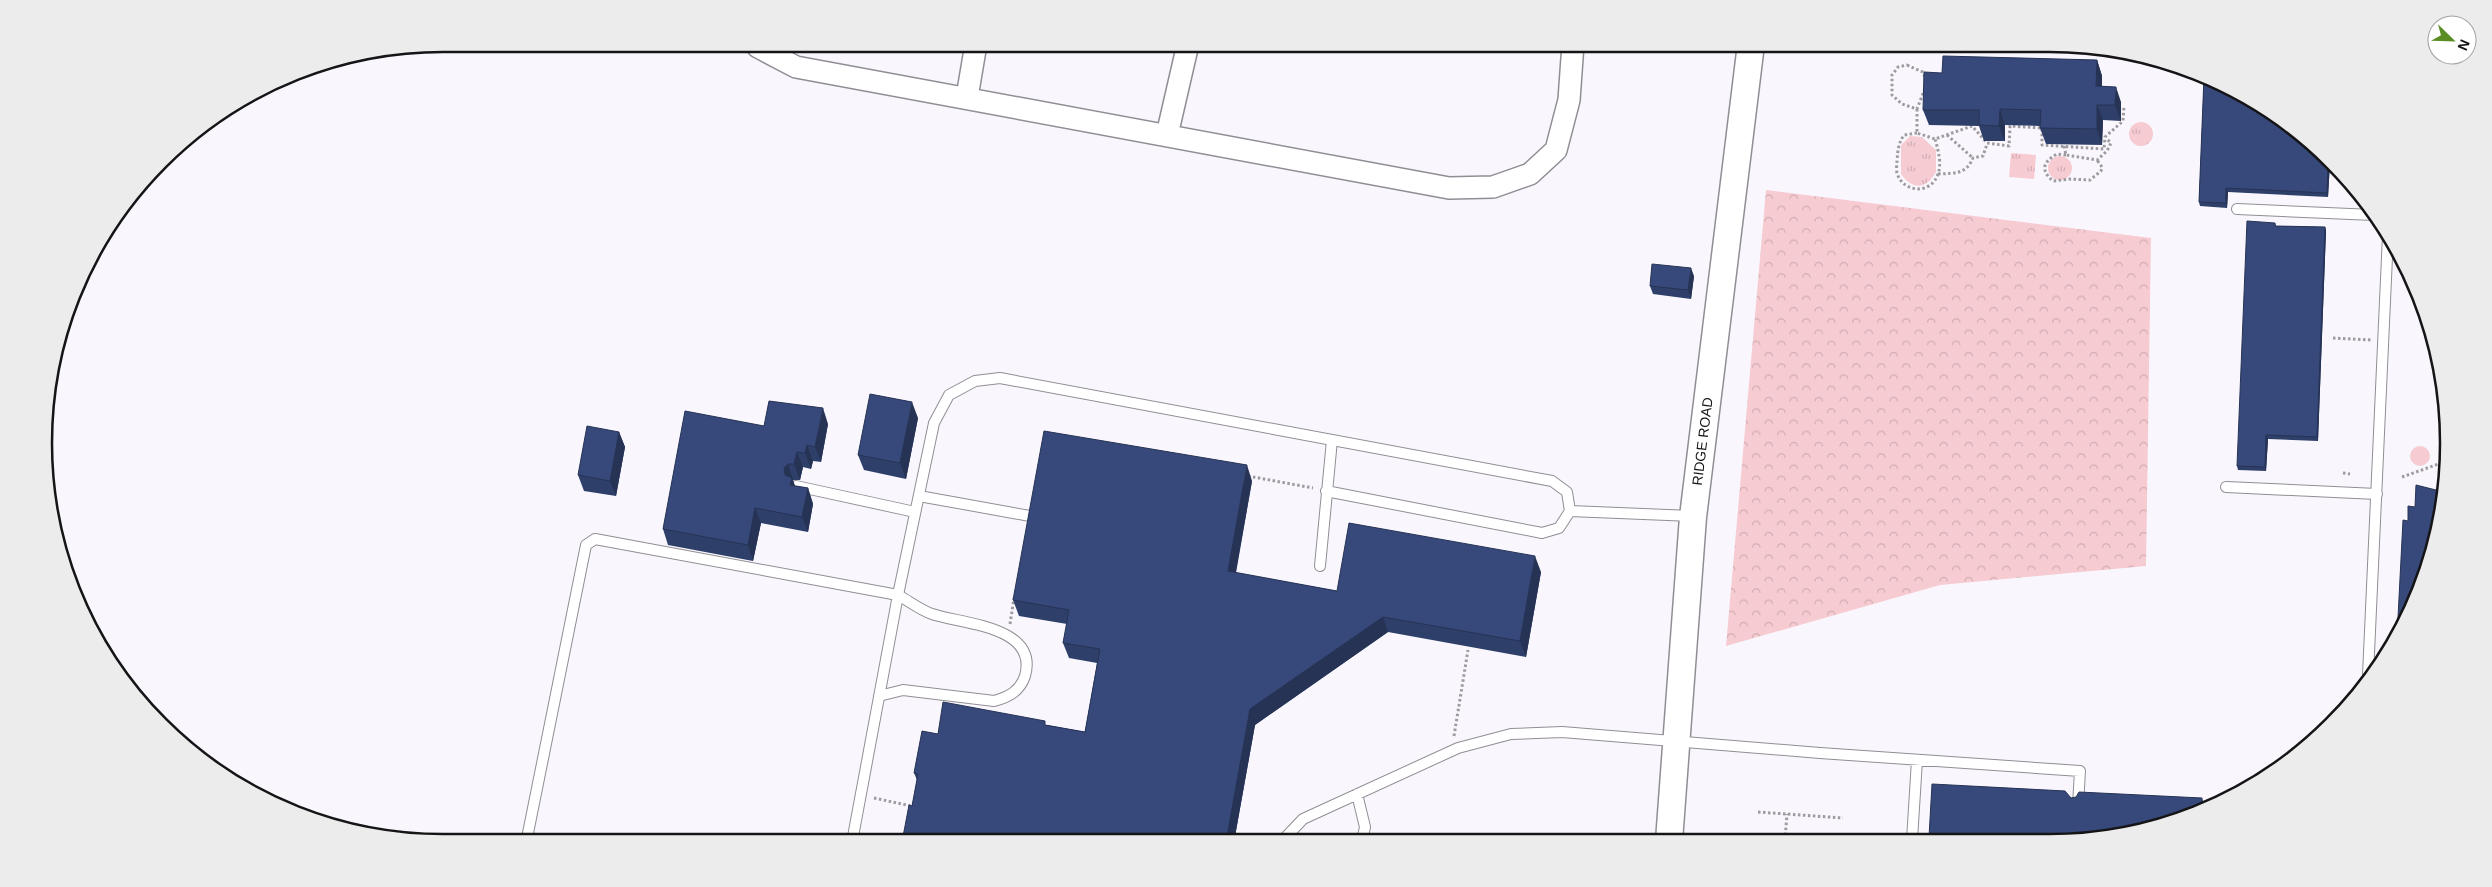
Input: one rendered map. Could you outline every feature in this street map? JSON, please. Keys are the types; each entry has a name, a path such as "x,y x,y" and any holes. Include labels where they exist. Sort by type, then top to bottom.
{"street":[{"path":"768,52 796,67 967,97 1449,188 1492,187 1530,174 1556,150 1569,100 1572,52"},
{"path":"967,97 975,52"},
{"path":"1167,135 1186,52"},
{"name":"RIDGE ROAD","path":"1668,834 1693,516 1750,52"}],"lane":[{"path":"2237,209 2366,215"},
{"path":"2368,669 2387,249"},
{"path":"854,834 898,595 934,423 950,395 974,382 1000,378 1552,481 1567,492 1570,511 1559,528 1542,533 1326,491"},
{"path":"1320,566 1332,440"},
{"path":"796,486 915,512"},
{"path":"2226,487 2377,494"},
{"path":"918,496 1030,516"},
{"path":"1570,511 1693,516"},
{"path":"528,834 586,545 595,539 898,595 930,613 1008,634 1020,646 1026,658 1027,669 1023,683 1006,698 994,701 980,700 904,690 879,696"},
{"path":"1289,834 1303,819 1458,748 1511,734 1562,732 2080,771 2078,807"},
{"path":"1912,834 1917,760"},
{"path":"1357,794 1365,827 1364,834"}],"path":[{"path":"1917,108 1902,104 1892,95 1892,75 1898,67 1908,65 1923,72 1927,83 1917,108 1917,133"},
{"path":"1935,139 1938,152 1938,174 1929,186 1921,190 1912,189 1903,182 1897,173 1898,144 1904,135 1917,133 1935,139 1972,126 1982,140 1987,143 2009,146 2010,126 2042,128 2042,145 2104,149 2105,138 2123,121 2124,106"},
{"path":"1947,135 1973,158"},
{"path":"2097,160 2107,152 2111,143 2105,138"},
{"path":"1973,158 1984,156 1988,148 1987,143"},
{"path":"2064,146 2066,155"},
{"path":"2057,154 2097,160 2102,167 2101,171 2090,180 2071,179 2053,181 2045,175 2043,168 2045,162 2057,154"},
{"path":"1938,174 1961,173 1969,167 1973,158"},
{"path":"2333,338 2374,340"},
{"path":"2402,477 2439,464"},
{"path":"2343,473 2350,474"},
{"path":"1239,474 1326,491"},
{"path":"1008,634 1016,588"},
{"path":"1458,748 1453,737 1468,650"},
{"path":"861,795 917,807"},
{"path":"1758,812 1843,818"},
{"path":"1785,834 1787,814"}],"green space":[{"path":"2141,122 2149,126 2153,134 2149,142 2141,146 2133,142 2129,134 2133,126"},
{"path":"1910,136 1922,137 1936,150 1936,172 1928,182 1919,186 1910,183 1901,174 1901,145"},
{"path":"2011,153 2036,155 2034,179 2009,177"},
{"path":"2060,156 2065,157 2071,163 2071,173 2065,179 2060,180 2055,179 2049,173 2048,168 2049,163 2055,157"},
{"path":"1766,190 2151,238 2146,566 1940,585 1726,646"},
{"path":"2420,446 2427,449 2430,456 2427,463 2420,466 2413,463 2410,456 2413,449"}],"building":[{"path":"1943,56 2097,60 2096,86 2116,87 2115,105 2097,105 2097,129 2040,128 2041,110 2000,109 1999,126 1979,125 1979,110 1923,110 1924,72 1942,73"},
{"path":"2204,85 2266,118 2287,133 2328,170 2327,193 2226,188 2226,203 2199,202"},
{"path":"2247,221 2275,223 2275,226 2325,227 2317,437 2266,435 2265,467 2237,466"},
{"path":"1652,264 1691,268 1688,290 1650,286"},
{"path":"870,394 912,402 900,463 858,455"},
{"path":"769,401 823,408 815,447 807,445 805,453 797,452 794,464 788,464 784,468 785,475 792,478 790,485 808,488 802,517 755,508 748,545 663,529 685,411 764,426"},
{"path":"587,426 619,432 610,481 578,475"},
{"path":"1044,431 1247,465 1228,571 1337,591 1349,523 1535,556 1520,641 1383,617 1250,709 1227,834 904,834 909,805 912,806 918,774 914,773 922,731 938,734 943,702 1045,721 1045,725 1085,732 1100,649 1063,643 1069,610 1013,600"},
{"path":"2416,485 2437,490 2432,520 2419,569 2398,618 2403,520 2408,521 2408,506 2415,507"},
{"path":"1932,784 2065,791 2071,798 2076,797 2079,792 2202,798 2202,803 2174,814 2125,827 2100,831 2074,834 1929,834"}]}
